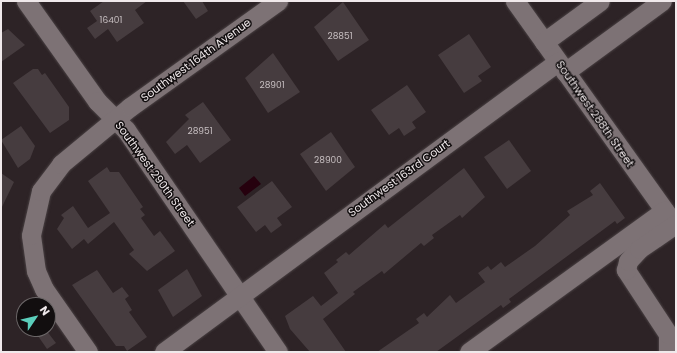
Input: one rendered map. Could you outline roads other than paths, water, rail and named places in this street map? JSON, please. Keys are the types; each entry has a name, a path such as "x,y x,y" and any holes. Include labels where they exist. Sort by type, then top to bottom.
{"street":[{"name":"Southwest 290th Street","path":"26,1 97,101 116,120 278,352"},
{"name":"Southwest 164th Avenue","path":"88,352 39,280 32,252 32,222 38,198 55,170 116,120 278,1"},
{"name":"Southwest 288th Street","path":"515,1 672,221"},
{"path":"544,42 600,1"},
{"name":"Southwest 163rd Court","path":"164,352 239,295 562,67 662,1"},
{"path":"470,352 672,221"},
{"path":"668,352 668,334 626,270 628,261 639,249 672,221"}]}
